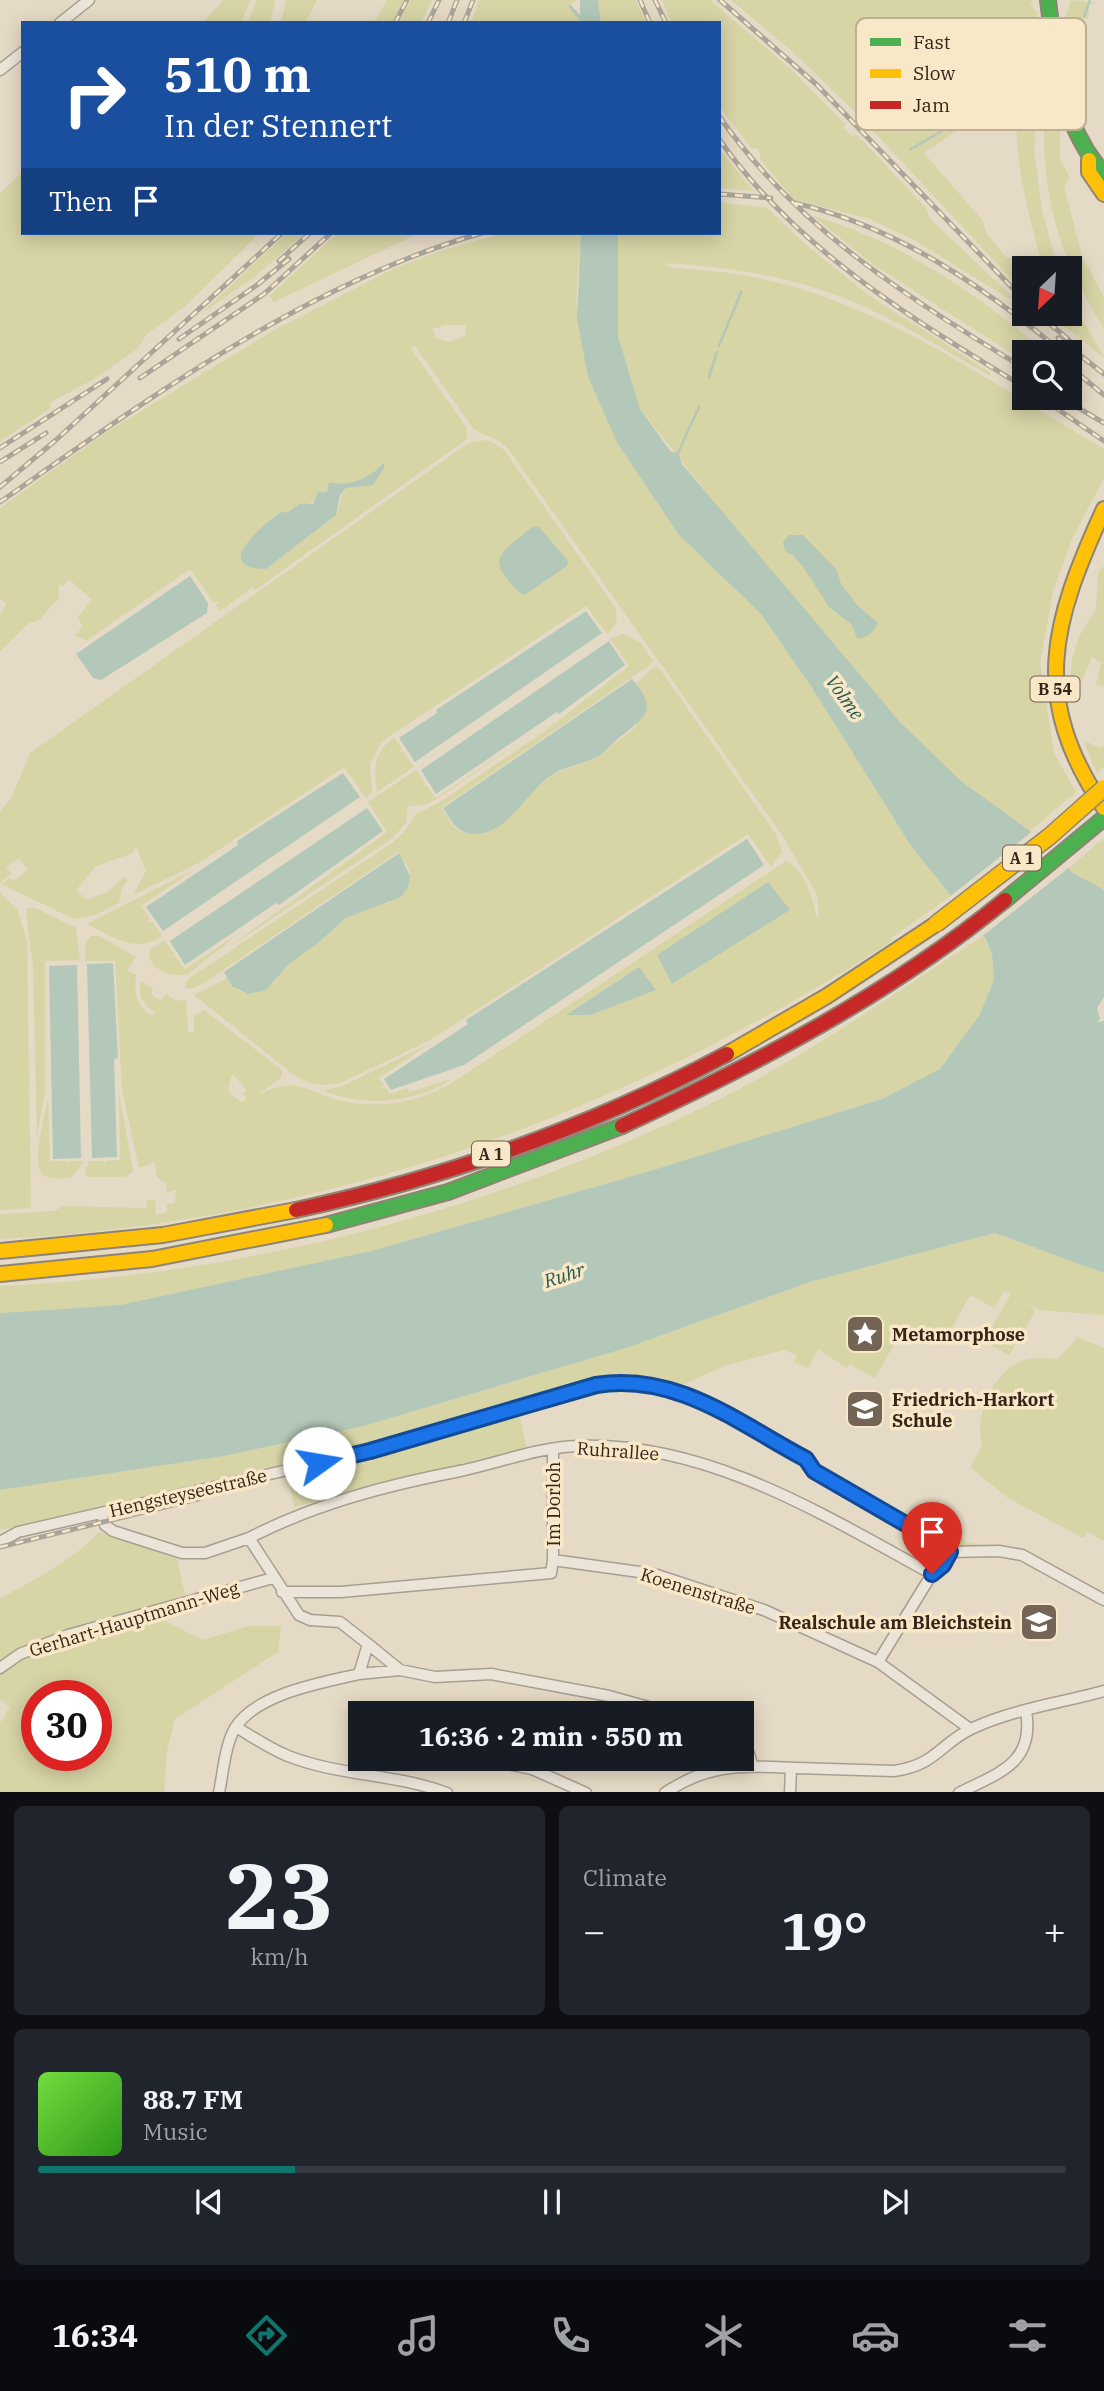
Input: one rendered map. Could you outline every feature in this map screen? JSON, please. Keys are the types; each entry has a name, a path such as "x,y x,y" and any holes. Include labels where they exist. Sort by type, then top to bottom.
{"main road":[{"path":"1048,0 1051,18"},
{"path":"1074,130 1089,160 1104,174"},
{"path":"1089,160 1089,172 1104,194"},
{"name":"B 54","path":"1104,509 1069,588 1057,633 1054,674 1057,707 1069,748 1088,788 1104,808"},
{"name":"A 1","path":"0,1251 186,1233 364,1195 487,1156 586,1119 685,1075 792,1016 936,924 1050,836 1104,788"},
{"name":"A 1","path":"0,1274 52,1271 191,1254 325,1226 459,1190 639,1121 722,1081 856,1005 949,942 1069,849 1104,818"}],"street":[{"path":"63,21 89,0"},
{"path":"0,70 21,54"},
{"name":"Hengsteyseestraße","path":"0,1542 18,1532 370,1451 596,1385 638,1382 683,1392 806,1459 814,1471 908,1525 939,1537 947,1544 950,1552"},
{"name":"Ruhrallee","path":"249,1538 312,1509 418,1479 553,1449 612,1447 684,1459 800,1504 859,1532 932,1574"},
{"name":"Im Dorloh","path":"553,1449 553,1560"},
{"path":"102,1514 106,1525 113,1531 182,1553 205,1553 249,1538 299,1615 310,1620 340,1622 400,1670"},
{"path":"878,1662 932,1574 943,1565 950,1552 999,1551 1022,1555 1104,1600"},
{"path":"282,1592 341,1592 551,1573 553,1560"},
{"name":"Koenenstraße","path":"553,1560 654,1574 764,1610 878,1662 970,1729"},
{"name":"Gerhart-Hauptmann-Weg","path":"0,1668 20,1654 68,1635 273,1578"},
{"path":"359,1674 368,1644"},
{"path":"219,1792 236,1727 275,1697 359,1674 400,1670 435,1677 480,1673 516,1677 627,1701"},
{"path":"754,1764 894,1771 913,1768 926,1763 970,1729 1026,1711 1104,1692"},
{"path":"961,1792 1012,1765 1029,1733 1026,1711"},
{"path":"236,1727 288,1756 319,1765 404,1780 444,1792"},
{"path":"790,1792 791,1768"},
{"path":"536,1771 584,1792"},
{"path":"667,1792 681,1782 714,1771"}],"shaded area":[{"path":"223,0 250,0 242,21 205,21"},
{"path":"257,0 275,0 270,21 248,21"},
{"path":"286,0 317,0 306,21 281,21"},
{"path":"387,0 404,0 393,21 375,21"},
{"path":"411,0 432,0 422,21 399,21"},
{"path":"479,0 576,0 575,3 569,3 580,21 472,21"},
{"path":"598,0 636,0 645,21 601,21"},
{"path":"662,0 710,0 793,71 846,125 843,127 852,136 857,135 926,208 930,219 1012,299 914,240 869,219 793,199 761,160 758,148 752,149 721,109 721,21 671,21"},
{"path":"731,0 1033,0 1030,5 1038,13 1036,18 856,18 856,113 792,51"},
{"path":"1071,0 1096,3 1089,5 1088,19 1065,18"},
{"path":"872,130 957,130 924,153 983,221 986,233 1007,258 1012,257 1012,280"},
{"path":"1017,130 1036,130 1034,149 1042,210 1055,256 1040,256 1020,165"},
{"path":"1044,130 1060,130 1060,159 1070,178 1064,186 1082,256 1067,256 1052,208"},
{"path":"721,151 754,191 721,188"},
{"path":"21,174 21,235 258,235 184,307 147,334 137,349 94,379 49,403 51,408 0,441 0,193"},
{"path":"721,202 767,208 811,249 871,297 991,373 990,376 887,318 822,290 746,272 668,263 668,267 752,277 800,289 846,305 935,348 1012,394 1012,410 1039,410 1104,449 1104,478 1072,539 1053,591 1040,663 1054,753 1076,792 1030,831 961,781 900,722 763,563 640,409 618,336 618,235 721,235"},
{"path":"813,216 907,254 965,290 1031,340 1012,340 1012,353 874,265"},
{"path":"285,235 304,235 252,279 199,315"},
{"path":"336,235 415,235 274,302 269,296"},
{"path":"497,235 581,235 576,301 588,377 679,535 762,615 812,688 911,846 951,896 891,938 892,941 789,1003 684,1059 576,1108 466,1149 353,1183 238,1210 120,1228 0,1239 0,1214 55,1211 62,1206 146,1208 147,1200 155,1200 156,1215 167,1212 167,1204 175,1203 176,1190 167,1193 166,1184 157,1177 155,1162 139,1168 122,1091 115,961 85,961 85,943 91,936 100,936 136,957 127,970 136,975 137,999 152,1017 155,1012 140,995 142,981 153,989 151,994 161,1001 166,994 175,1000 186,1001 188,1032 194,1032 194,1016 204,1010 282,1070 282,1077 257,1095 292,1085 342,1101 382,1104 422,1097 447,1086 786,861 798,870 819,918 817,895 784,838 509,450 500,441 473,428 415,346 411,349 467,428 467,439 255,590 253,587 220,611 216,605 220,600 214,603 190,569 86,641 75,635 83,626 77,618 92,600 69,579 63,586 59,584 59,598 38,621 29,623 0,651 0,614 7,604 0,598 0,508 105,433 276,329 395,268 440,251","holes":["446,325 467,325 465,336 449,342 437,339 432,329","382,464 373,485 346,488 336,515 266,569 286,513 376,474","768,882 789,910 672,984","639,967 655,990 590,1015 567,1014","232,1074 247,1090 243,1093 247,1099 241,1102 228,1091"]},
{"path":"1082,256 1104,297 1104,328 1082,290"},
{"path":"1082,320 1104,356 1103,357 1064,326 1082,326"},
{"path":"488,440 504,450 615,607 617,619 607,634 586,606 381,742 370,764 372,793 366,798 344,767 197,864 133,895 146,871 136,846 133,853 96,866 76,890 87,900 109,891 124,877 128,880 122,888 119,903 97,914 74,919 1,884 10,878 13,881 28,870 19,858 6,867 11,874 0,883 0,811 11,799 30,753 460,449 472,442"},
{"path":"1104,566 1104,686 1096,685 1101,663 1092,657 1078,690 1070,689 1072,658 1080,635 1096,609 1098,571"},
{"path":"623,634 640,642 653,661 647,667 441,808 455,828 464,833 480,834 496,827 512,815 530,793 553,774 594,759 636,727 644,694 636,684 654,667 659,668 776,834 782,852 771,867 748,834 432,1039 336,1084 317,1084 293,1074 194,995 227,978 238,990 248,994 273,983 290,962 317,944 346,918 373,905 389,903 410,879 409,869 398,852 204,983 191,989 184,988 188,979 392,843 405,831 416,814 440,802 538,736 629,666 610,638"},
{"path":"394,738 402,749 398,754 403,751 414,767 377,792 376,762 382,749"},
{"path":"525,738 437,799 425,805 408,806 406,822 393,838 229,947 387,832 368,802 416,770 425,783 421,788 426,785 436,798"},
{"path":"1083,740 1100,748 1104,745 1104,766 1097,773"},
{"path":"1104,838 1104,890 1103,890 1068,869"},
{"path":"195,869 141,906 150,919 146,923 152,921 162,936 143,944 133,944 87,924"},
{"path":"0,892 18,911 27,941 31,1208 0,1210"},
{"path":"28,908 36,908 76,928 80,960 45,961 45,1094 37,1136 33,966 26,913"},
{"path":"241,932 188,974 165,973 156,967 149,957 150,950 164,940 174,954 169,957 175,956 185,969"},
{"path":"983,936 992,954 994,980 979,1016 940,1069 882,1099 650,1171 371,1251 120,1305 0,1313 0,1286 184,1268 276,1251 457,1205 546,1174 632,1140 751,1083 852,1022"},
{"path":"431,1043 379,1078 384,1085 380,1088 385,1087 390,1094 407,1088 409,1092 452,1079 437,1087 405,1098 372,1101 323,1091 345,1085"},
{"path":"119,1093 133,1171 125,1177 89,1177 85,1174 89,1161 104,1161 106,1166 106,1161 120,1160"},
{"path":"48,1097 50,1161 67,1161 67,1166 69,1161 84,1161 71,1178 49,1178 39,1169 38,1150"},
{"path":"995,1233 1104,1273 1104,1315 1039,1310 1018,1298 1036,1310 1009,1355 984,1341 1011,1294 1004,1291 994,1308 970,1295 942,1346 905,1325 875,1378 850,1364 847,1368 818,1349 808,1368 794,1362 797,1355 784,1350 724,1366 680,1386 635,1375 597,1379 341,1450 0,1530 0,1490 224,1456 360,1427 626,1348 810,1282"},
{"path":"1078,1337 1104,1348 1104,1541 1088,1532 1083,1538 1008,1498 970,1467 982,1446 982,1412 997,1380 1014,1365 1024,1361 1057,1359"},
{"path":"519,1414 527,1450 294,1507 289,1477"},
{"path":"99,1532 177,1559 185,1595 141,1609 203,1640 249,1626 281,1626 278,1652 175,1719 167,1751 164,1792 0,1792 0,1723 10,1708 0,1699 0,1599 77,1552"},
{"path":"948,1532 967,1542 995,1547 956,1546 944,1535"}],"water":[{"path":"580,0 598,0 601,21 580,21 569,3 580,15"},
{"path":"581,235 618,235 618,336 640,409 671,452 678,453 682,464 900,722 961,781 1030,831 1072,872 1104,890 1104,997 1097,1008 1100,1019 1097,1022 1104,1021 1104,1273 995,1233 810,1282 626,1348 360,1427 224,1456 0,1490 0,1313 120,1305 371,1251 650,1171 882,1099 940,1069 979,1016 994,980 992,954 985,938 911,846 812,688 762,615 679,535 618,444 588,377 577,318"},
{"path":"383,463 385,466 373,485 346,488 340,495 336,515 266,569 249,567 242,561 241,553 246,544 282,511 287,513 299,504 313,504 318,492 327,492 329,482 350,483 373,473"},
{"path":"538,526 568,561 567,566 525,595 509,581 499,562 503,552 528,530"},
{"path":"789,535 803,535 837,570 841,584 858,606 878,623 870,634 857,638 852,625 829,607 804,568 794,556 785,551 783,542"},
{"path":"190,576 208,603 207,613 101,680 93,678 76,654"},
{"path":"586,611 602,633 415,762 399,738 437,713 436,710"},
{"path":"609,641 625,665 559,714 557,712 436,794 421,770"},
{"path":"632,679 645,698 646,712 602,754 550,776 507,820 487,832 469,834 452,822 443,808"},
{"path":"343,773 360,797 163,931 146,907 238,845 237,841"},
{"path":"367,808 383,831 279,905 276,903 185,965 170,941"},
{"path":"747,839 764,865 464,1065 391,1090 384,1079 468,1024 466,1020"},
{"path":"399,853 410,876 408,887 401,897 346,918 317,944 290,963 266,990 248,994 232,986 224,972"},
{"path":"768,882 790,910 672,984 657,955"},
{"path":"113,963 118,1058 114,1059 117,1157 92,1158 87,964"},
{"path":"77,965 81,1158 53,1159 49,966"},
{"path":"639,967 656,990 590,1015 566,1015"}],"pier":[{"path":"1034,830 1071,866 980,938 948,898"}],"waterway":[{"path":"1084,17 1090,0"},
{"path":"911,149 943,130"},
{"path":"719,346 741,292"},
{"path":"709,377 717,352"},
{"path":"677,455 699,407"}],"railway":[{"path":"396,21 407,0"},
{"path":"429,21 439,0"},
{"path":"449,21 457,0"},
{"path":"465,21 473,0"},
{"path":"640,0 649,21"},
{"path":"655,0 665,21"},
{"path":"720,0 817,85 856,126"},
{"path":"721,119 783,193 819,227 898,288 1012,361"},
{"path":"860,130 1012,288"},
{"path":"721,142 783,215 820,248 899,308 1012,380"},
{"path":"721,194 771,198"},
{"path":"795,203 869,227 903,243 970,282 1047,340"},
{"path":"0,487 56,440 280,235"},
{"path":"279,261 308,235"},
{"path":"140,378 264,294 329,235"},
{"path":"0,502 171,385 292,313 417,255 476,235"},
{"path":"179,339 257,285 289,259"},
{"path":"1052,326 1069,340"},
{"path":"1058,338 1104,374"},
{"path":"1082,377 1104,395"},
{"path":"0,448 107,379"},
{"path":"1059,410 1104,441"},
{"path":"1082,410 1104,423"},
{"path":"0,462 46,433"},
{"path":"0,1547 202,1498"}],"traffic: fast":[{"path":"1048,0 1050,18"},
{"path":"1076,130 1089,155 1104,174"},
{"path":"1005,900 1104,818"},
{"path":"326,1225 448,1192 622,1126"}],"traffic: slow":[{"path":"1089,160 1089,172 1104,194"},
{"path":"1104,509 1072,588 1061,624 1056,660 1057,695 1065,730 1080,768 1104,808"},
{"path":"936,924 1050,836 1104,788"},
{"path":"727,1054 827,996 936,924"},
{"path":"0,1251 163,1235 296,1210"},
{"path":"0,1274 152,1259 326,1225"}],"traffic: jam":[{"path":"622,1126 722,1078 821,1025 915,966 1005,900"},
{"path":"296,1210 407,1182 517,1147 624,1104 727,1054"}],"place":[{"name":"Metamorphose","path":"865,1334"},
{"name":"Friedrich-Harkort Schule","path":"865,1409"},
{"name":"Realschule am Bleichstein","path":"1039,1622"}],"route":[{"path":"319,1463 370,1451 596,1385 618,1382 651,1384 683,1392 806,1459 814,1471 919,1532 939,1537 947,1544 950,1552 943,1565 932,1574"}],"water label":[{"name":"Volme","path":"845,697"},
{"name":"Ruhr","path":"564,1275"}]}
